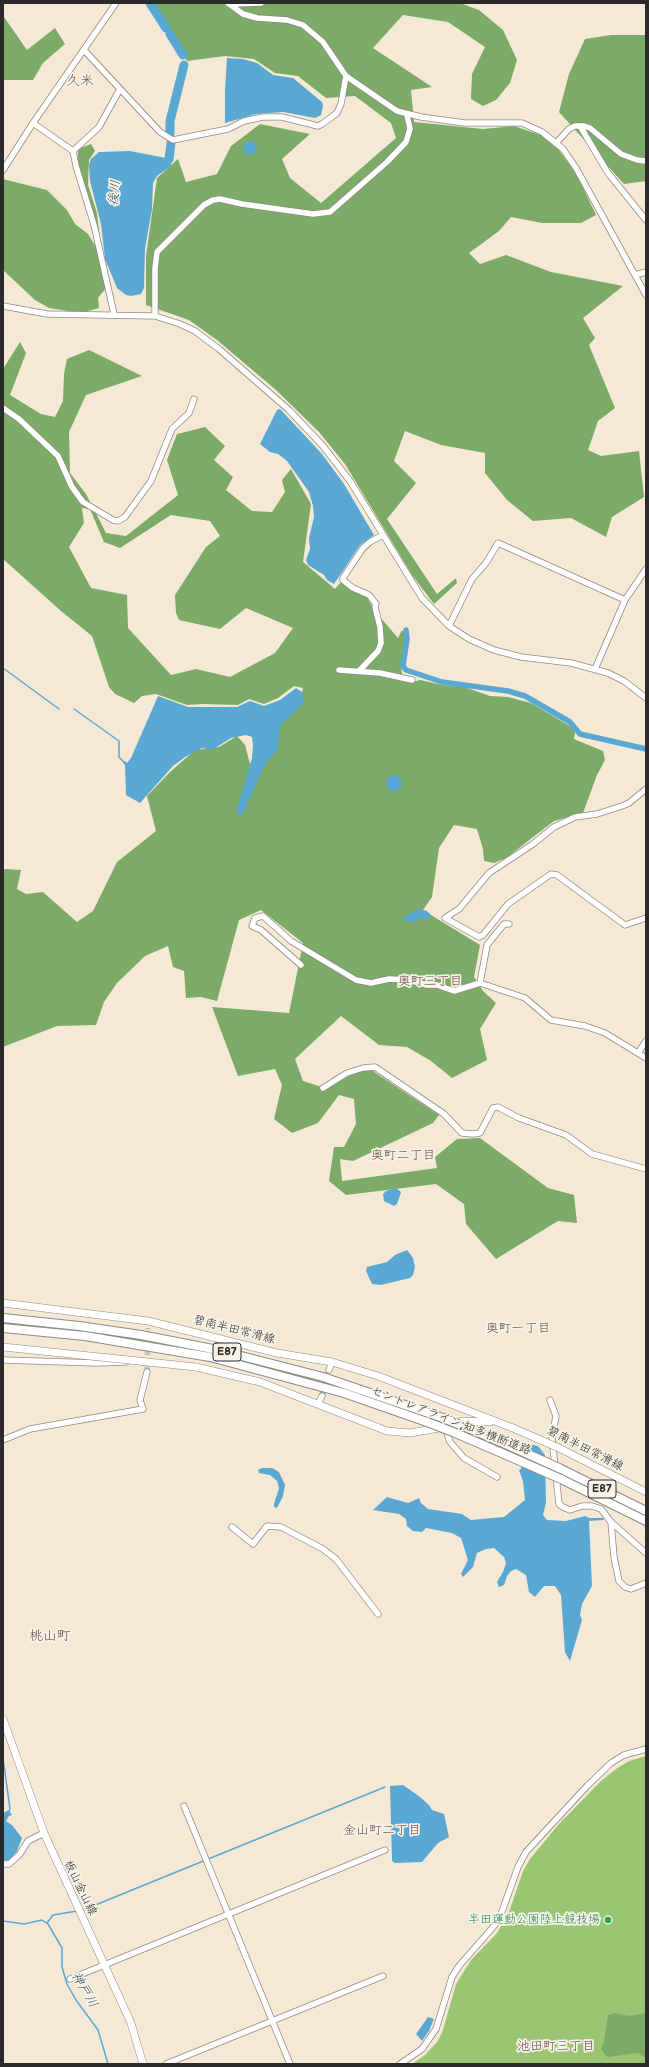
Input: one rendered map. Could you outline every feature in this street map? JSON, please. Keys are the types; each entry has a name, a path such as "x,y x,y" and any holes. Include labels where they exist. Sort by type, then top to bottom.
{"highway":[{"name":"セントレアライン;知多横断道路","path":"3,1318 95,1328 218,1350 323,1377 443,1418 473,1430 559,1468 646,1511"},
{"name":"セントレアライン;知多横断道路","path":"3,1328 118,1340 222,1360 344,1393 427,1422 450,1428 646,1520"}],"main road":[{"name":"碧南半田常滑線","path":"3,1304 148,1324 277,1353 332,1362 371,1374 513,1428 559,1448 646,1492"},
{"name":"碧南半田常滑線","path":"3,1347 196,1367 260,1382 387,1431 410,1433 450,1428 462,1421 480,1420 513,1428"},
{"path":"450,1428 455,1421 457,1414 453,1406"},
{"name":"板山金山線","path":"3,1718 44,1833 132,2023 143,2064"}],"street":[{"path":"3,170 33,123 116,3"},
{"path":"228,4 261,3"},
{"path":"228,4 243,14 250,16 287,20 303,25 323,42 346,76 385,104 407,115 472,124 522,123 531,125 556,143 576,168 646,295"},
{"path":"84,50 160,132 172,140 179,140 228,129 244,121 263,116 282,117 318,126 337,113 341,104 346,76"},
{"path":"73,150 99,127 120,89"},
{"path":"155,316 155,269 157,252 204,205 213,200 220,199 242,204 313,214 330,212 388,162 406,142 410,129 407,115"},
{"path":"33,123 73,150 76,166 94,225 114,314"},
{"path":"556,143 569,129 580,126 590,128 621,154 637,160 646,161"},
{"path":"580,126 608,173 646,220"},
{"path":"635,275 646,272"},
{"path":"3,306 47,314 78,316 114,314 155,316 180,324 203,337 289,410 336,462 422,598 449,626 469,639 494,650 521,657 572,663 595,669 624,681 646,698"},
{"path":"3,408 19,419 58,456 72,486 83,502 113,520 118,521 125,517 152,481 172,429 189,413 194,399"},
{"path":"359,671 378,651 381,643 380,627 375,606 376,604 370,595 353,588 343,580 343,578 363,548 383,535"},
{"path":"449,626 472,579 486,563 498,543 625,600"},
{"path":"595,669 625,600 646,569"},
{"path":"339,670 380,673 412,680"},
{"path":"646,789 629,803 622,806 598,814 575,817 554,827 533,844 489,873 459,909 444,918 479,937 508,904 551,874 557,875 625,925 646,918"},
{"path":"301,965 261,930 252,926 255,918 263,916 290,941 356,980 371,983 399,979 426,985 437,984 454,991 480,983 525,998 552,1020 585,1026 604,1033 646,1058"},
{"path":"480,983 487,945 504,924 509,924"},
{"path":"638,1053 646,1041"},
{"path":"323,1088 347,1073 364,1068 375,1067 444,1114 462,1133 480,1133 493,1108 498,1107 519,1118 566,1135 592,1154 646,1169"},
{"path":"3,1360 97,1363 140,1362"},
{"path":"329,1370 332,1362"},
{"path":"3,1440 30,1429 143,1409 140,1400 147,1372"},
{"path":"318,1404 322,1396"},
{"path":"550,1400 556,1416 552,1444 559,1504 570,1510 582,1506 592,1506 601,1509 611,1522 646,1553"},
{"path":"450,1428 450,1442 464,1458 497,1477"},
{"path":"611,1522 614,1557 619,1581 625,1587 630,1588 646,1583"},
{"path":"232,1527 253,1544 267,1526 281,1527 323,1549 336,1559 378,1614"},
{"path":"402,2063 422,2049 436,2028 452,1977 459,1966 494,1926 500,1916 518,1867 526,1852 587,1786 611,1763 624,1755 646,1749"},
{"path":"184,1806 290,2064"},
{"path":"3,1864 9,1864 18,1855 28,1841 44,1833"},
{"path":"70,1978 386,1850"},
{"path":"166,2064 383,1976"}],"green space":[{"path":"152,3 460,3 479,10 503,30 517,60 510,83 496,100 483,106 471,99 472,74 485,47 448,22 403,15 373,48 432,87 411,90 414,122 483,129 514,126 541,135 558,149 577,175 596,215 581,223 542,223 511,217 499,231 469,253 480,264 506,255 551,272 623,286 583,318 595,338 589,345 615,408 598,421 588,450 601,456 639,451 644,497 612,517 606,537 571,518 533,521 507,500 485,473 485,453 441,445 405,431 394,461 416,483 387,519 437,594 456,578 457,583 434,604 412,575 345,464 319,432 276,390 217,340 189,320 146,305 146,256 157,178 178,159 186,182 217,174 231,146 260,124 310,134 282,159 290,178 321,203 396,138 391,123 355,96 326,98 298,76 275,73 254,59 225,56 187,61"},
{"path":"3,7 4,17 27,50 55,28 65,44 43,63 33,80 3,80"},
{"path":"611,35 646,35 646,181 624,184 559,112 569,74 585,39"},
{"path":"91,144 95,151 89,160 88,185 97,213 103,267 110,283 98,298 99,308 81,313 49,308 35,300 3,270 3,179 47,190 67,210 75,224 88,234 96,247 78,167 78,149"},
{"path":"20,342 26,353 10,395 41,414 55,417 63,401 64,374 67,359 89,350 142,376 86,395 69,432 70,473 86,494 106,533 126,536 178,495 167,460 177,434 205,427 225,446 214,460 233,477 226,490 252,511 272,512 285,492 282,480 291,469 311,504 303,562 335,589 342,581 350,589 366,595 374,610 398,638 402,630 406,635 401,666 403,680 410,683 420,680 443,685 464,687 490,696 508,697 531,703 570,726 575,732 574,739 603,751 605,760 597,775 583,813 554,821 506,858 494,863 484,861 483,849 477,829 454,825 439,848 432,897 423,910 480,945 474,977 483,991 496,1003 480,1029 487,1060 452,1078 431,1061 407,1047 379,1045 341,1016 295,1059 303,1081 325,1088 367,1067 439,1115 433,1123 353,1161 340,1159 342,1181 437,1168 435,1157 457,1139 480,1138 548,1188 574,1195 577,1223 558,1221 496,1259 466,1224 464,1204 436,1184 346,1195 329,1181 334,1147 344,1147 356,1124 354,1099 339,1095 318,1123 292,1133 274,1119 282,1085 275,1069 238,1076 212,1007 289,1013 303,943 261,910 239,920 217,1001 201,997 186,998 184,971 173,967 168,946 145,956 117,983 104,1002 96,1025 57,1026 3,1047 3,870 21,870 17,889 26,894 43,892 77,922 93,911 117,862 156,831 147,796 170,772 195,750 219,747 237,736 245,745 250,764 273,750 276,725 300,702 303,688 294,686 278,698 264,704 249,699 238,705 187,705 156,694 142,696 134,703 115,694 109,687 92,636 61,611 3,559 3,369","holes":["82,508 90,509 104,542 120,548 171,515 210,521 220,536 206,547 175,595 176,613 179,620 220,629 246,608 293,628 275,653 230,677 196,669 171,675 128,628 127,595 91,588 69,547 84,523"]},
{"path":"646,1756 646,2064 412,2064 425,2055 437,2042 442,2033 456,1984 471,1960 497,1933 509,1912 523,1871 530,1859 559,1824 602,1780 629,1761"},
{"path":"615,2013 629,2016 646,2013 646,2058 638,2053 607,2057 601,2049 604,2042 608,2015"}],"water":[{"path":"227,58 243,59 257,63 273,75 293,78 322,102 323,106 321,115 315,118 283,112 256,114 225,123"},
{"path":"250,141 255,143 257,148 255,153 250,155 245,153 243,148 245,143"},
{"path":"130,151 171,159 171,166 157,176 153,183 152,209 145,249 144,288 141,294 131,296 126,295 117,288 105,259 101,224 90,181 89,165 91,159 99,152"},
{"path":"280,409 322,454 344,484 374,535 360,545 334,584 327,580 324,575 308,565 306,560 310,549 309,538 314,517 309,492 287,461 278,454 270,452 260,444 277,410"},
{"path":"296,688 302,692 304,703 281,725 277,751 269,759 262,771 243,813 240,815 236,812 252,758 253,745 252,737 246,735 231,738 212,750 202,748 185,757 173,766 140,803 126,795 125,765 123,763 125,761 127,763 131,758 158,696 188,707 237,707 250,701 264,706 280,700"},
{"path":"394,775 400,777 402,783 400,789 394,791 388,789 386,783 388,777"},
{"path":"418,909 427,911 430,914 429,919 420,918 413,922 402,920 404,917"},
{"path":"396,1188 401,1192 397,1204 394,1206 384,1201 383,1194 386,1191"},
{"path":"407,1250 413,1258 415,1267 413,1275 410,1278 381,1285 372,1284 366,1271 367,1267 387,1262 395,1255"},
{"path":"527,1444 538,1446 545,1455 546,1503 543,1515 547,1520 566,1521 585,1516 589,1518 603,1518 604,1520 589,1521 592,1586 582,1604 580,1615 582,1620 570,1661 565,1652 561,1595 555,1586 544,1586 535,1597 529,1592 526,1575 516,1569 511,1571 507,1576 504,1585 499,1587 497,1582 506,1563 504,1557 494,1548 486,1549 477,1553 473,1567 463,1577 461,1574 468,1560 461,1538 452,1533 426,1528 422,1532 413,1531 407,1526 406,1519 399,1514 373,1510 387,1497 408,1503 419,1498 421,1503 428,1509 462,1514 471,1520 504,1517 525,1500 523,1481 519,1470 521,1469 520,1450"},
{"path":"262,1468 272,1468 279,1472 285,1485 283,1496 277,1508 274,1507 274,1504 279,1488 277,1481 270,1475 259,1473 258,1470"},
{"path":"403,1785 420,1797 432,1810 444,1814 449,1837 438,1843 422,1862 395,1863 392,1861 390,1786"},
{"path":"10,1807 10,1812 12,1815 9,1816 6,1821 12,1825 22,1838 17,1851 10,1860 3,1861 3,1813 9,1810"},
{"path":"428,2017 434,2019 429,2031 422,2041 416,2034"}],"waterway":[{"name":"後川","path":"150,3 166,28"},
{"name":"後川","path":"170,34 183,55"},
{"name":"後川","path":"170,134 170,121 184,65"},
{"name":"後川","path":"159,163 166,163 169,159 171,143"},
{"path":"406,630 407,639 403,666 406,670 442,682 508,691 525,696 570,722 580,734 646,749"},
{"path":"3,668 59,709"},
{"path":"74,709 119,741 119,757 124,762"},
{"path":"3,1758 10,1809"},
{"path":"83,1910 385,1787"},
{"path":"47,1923 53,1915 77,1911"},
{"name":"神戸川","path":"3,1921 24,1924 42,1920 48,1924 62,1948 62,1967 67,1984 76,2000 98,2030 108,2064"}],"tunnel":[{"path":"147,1372 148,1328"},
{"path":"322,1396 329,1370"}],"place":[{"name":"半田運動公園陸上競技場","path":"608,1920"}],"district":[{"name":"久米","path":"80,81"},
{"name":"奥町三丁目","path":"430,982"},
{"name":"奥町二丁目","path":"403,1156"},
{"name":"奥町一丁目","path":"518,1329"},
{"name":"桃山町","path":"50,1636"},
{"name":"金山町二丁目","path":"382,1831"},
{"name":"池田町三丁目","path":"556,2047"}]}
